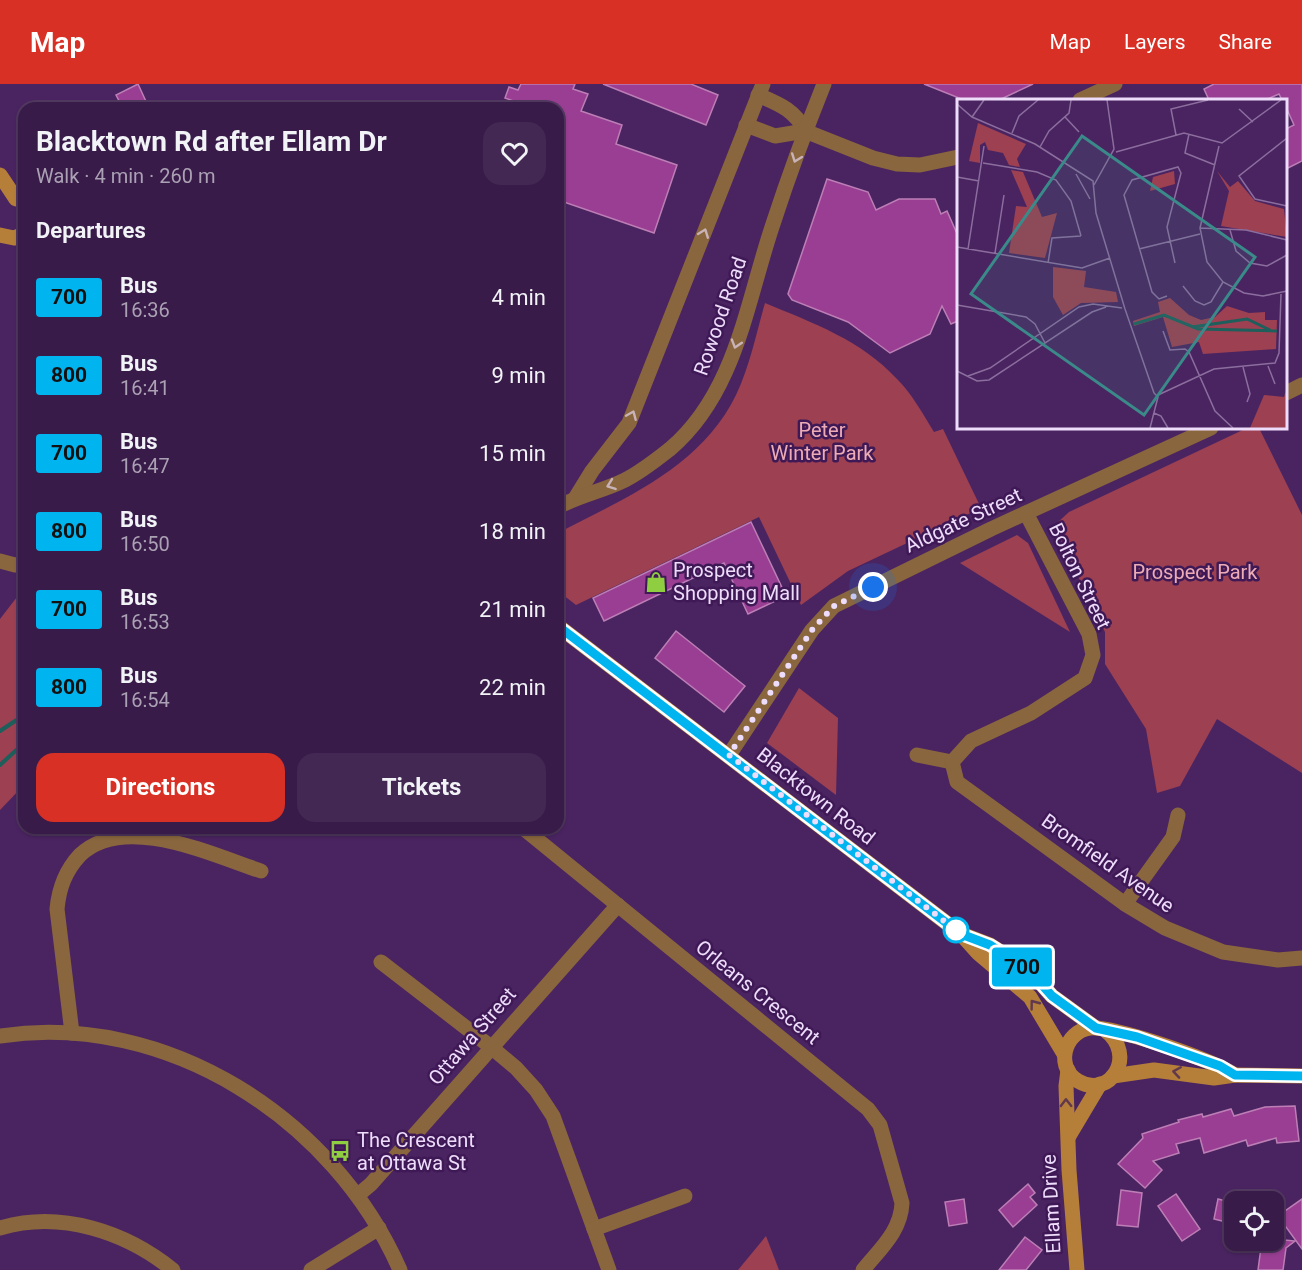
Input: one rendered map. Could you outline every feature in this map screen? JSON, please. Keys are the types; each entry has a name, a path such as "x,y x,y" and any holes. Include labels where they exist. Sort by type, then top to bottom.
{"main road":[{"path":"0,175 18,198"},
{"path":"0,203 18,201"},
{"path":"0,235 14,238 18,236"},
{"name":"Blacktown Road","path":"564,631 961,934 978,953 1030,997 1064,1054"},
{"name":"Blacktown Road","path":"961,934 990,945 1012,959 1035,977 1052,996 1101,1029 1137,1037 1220,1066 1235,1075"},
{"path":"1101,1029 1118,1042 1121,1051 1119,1069 1107,1080 1084,1083 1068,1070 1064,1054 1066,1045 1078,1031 1101,1029"},
{"name":"Ellam Drive","path":"1068,1070 1066,1086 1069,1170 1077,1270"},
{"name":"Blacktown Road","path":"1107,1080 1154,1070 1214,1078 1235,1075 1302,1076"},
{"name":"Ellam Drive","path":"1069,1136 1107,1080"}],"street":[{"name":"Rowood Road","path":"564,504 576,497 625,480 649,465 685,435 711,401 733,354 773,222 824,84"},
{"path":"1082,99 1115,84"},
{"name":"Rowood Road","path":"576,497 592,471 629,423 760,90"},
{"path":"760,90 798,117 806,131"},
{"path":"746,125 775,136 806,131 873,158 897,164 920,165 957,157"},
{"path":"1287,392 1302,385"},
{"name":"Aldgate Street","path":"729,755 812,630 834,606 1026,513 1209,429"},
{"name":"Bolton Street","path":"952,762 970,741 1031,713 1085,678 1093,655 1089,634 1026,513"},
{"path":"0,561 18,565"},
{"path":"917,755 952,762"},
{"name":"Bromfield Avenue","path":"952,762 957,782 1125,904 1165,928 1223,952 1278,960 1302,958"},
{"path":"1125,904 1173,837 1178,815"},
{"name":"Orleans Crescent","path":"530,834 868,1109 880,1125 902,1203 897,1228 862,1270"},
{"path":"72,1033 57,909 58,890 72,864 87,849 106,838 147,836 261,871"},
{"name":"Ottawa Street","path":"358,1195 371,1184 618,905"},
{"path":"381,962 516,1068 553,1116 609,1270"},
{"path":"0,1036 72,1033 108,1038 160,1051 227,1080 273,1109 300,1131 340,1172 379,1228 400,1270"},
{"path":"594,1229 685,1196"},
{"path":"0,1228 40,1222 81,1225 115,1235 142,1248 173,1270"},
{"path":"311,1270 379,1228"}],"green space":[{"name":"Peter Winter Park","path":"765,303 836,334 868,353 908,391 934,432 943,429 981,508 848,571 801,605 759,517 576,605 564,596 564,530 659,478 703,442 721,420 736,395 749,361"},
{"name":"Prospect Park","path":"1245,429 1259,429 1302,515 1302,773 1217,719 1180,786 1157,793 1146,729 1105,664 1105,632 1056,531 1057,523 1069,512"},
{"path":"1017,535 1028,543 1070,632 960,563"},
{"path":"18,597 18,791 0,810 0,619"},
{"path":"799,688 838,718 836,795 767,743"},
{"path":"766,1236 779,1270 738,1270"}],"building":[{"path":"138,84 146,102 120,102 116,95"},
{"path":"521,84 575,84 573,89 588,94 581,111 622,125 616,144 677,165 654,233 564,202 564,102 516,102 505,98 509,87 518,90"},
{"path":"603,84 691,84 718,95 706,125"},
{"path":"924,84 1033,84 1001,99 962,99"},
{"path":"1214,84 1302,84 1302,161 1287,168 1287,128 1294,125 1287,109 1287,99 1282,99 1279,94 1267,99 1209,99 1204,89"},
{"path":"827,179 868,192 876,210 899,199 935,199 941,214 947,211 957,234 957,321 951,324 942,306 930,334 890,353 848,322 792,300 788,294"},
{"name":"Prospect Shopping Mall","path":"751,522 786,596 748,614 724,563 604,621 593,598"},
{"name":"Prospect Shopping Mall","path":"676,631 745,686 724,712 655,658"},
{"path":"1295,1106 1299,1141 1277,1143 1276,1138 1248,1146 1246,1140 1204,1153 1200,1138 1176,1144 1179,1153 1153,1161 1162,1170 1145,1188 1118,1164 1143,1138 1142,1134 1179,1122 1178,1120 1202,1114 1203,1117 1231,1109 1234,1116 1265,1107"},
{"path":"1028,1184 1035,1193 1030,1197 1037,1205 1013,1227 999,1210"},
{"path":"1121,1190 1142,1193 1138,1227 1117,1225"},
{"path":"1176,1194 1200,1229 1182,1241 1158,1206"},
{"path":"964,1199 967,1223 949,1226 945,1202"},
{"path":"1218,1199 1224,1200 1224,1222 1214,1219"},
{"path":"1302,1199 1302,1249 1284,1224 1284,1212"},
{"path":"1025,1237 1042,1250 1026,1270 999,1270"},
{"path":"1284,1240 1295,1241 1286,1248 1283,1270 1258,1270 1261,1251 1284,1251"}],"waterway":[{"path":"0,731 18,719"},
{"path":"0,765 18,748"}],"bus line":[{"name":"700","path":"564,631 961,934 990,945 1012,959 1035,977 1052,996 1096,1028 1137,1037 1220,1066 1235,1075 1302,1076"}],"place":[{"name":"Prospect Shopping Mall","path":"656,582"},
{"name":"The Crescent at Ottawa St","path":"340,1151"}],"route":[{"path":"873,587 834,606 812,630 729,755 961,934 956,930"}]}
